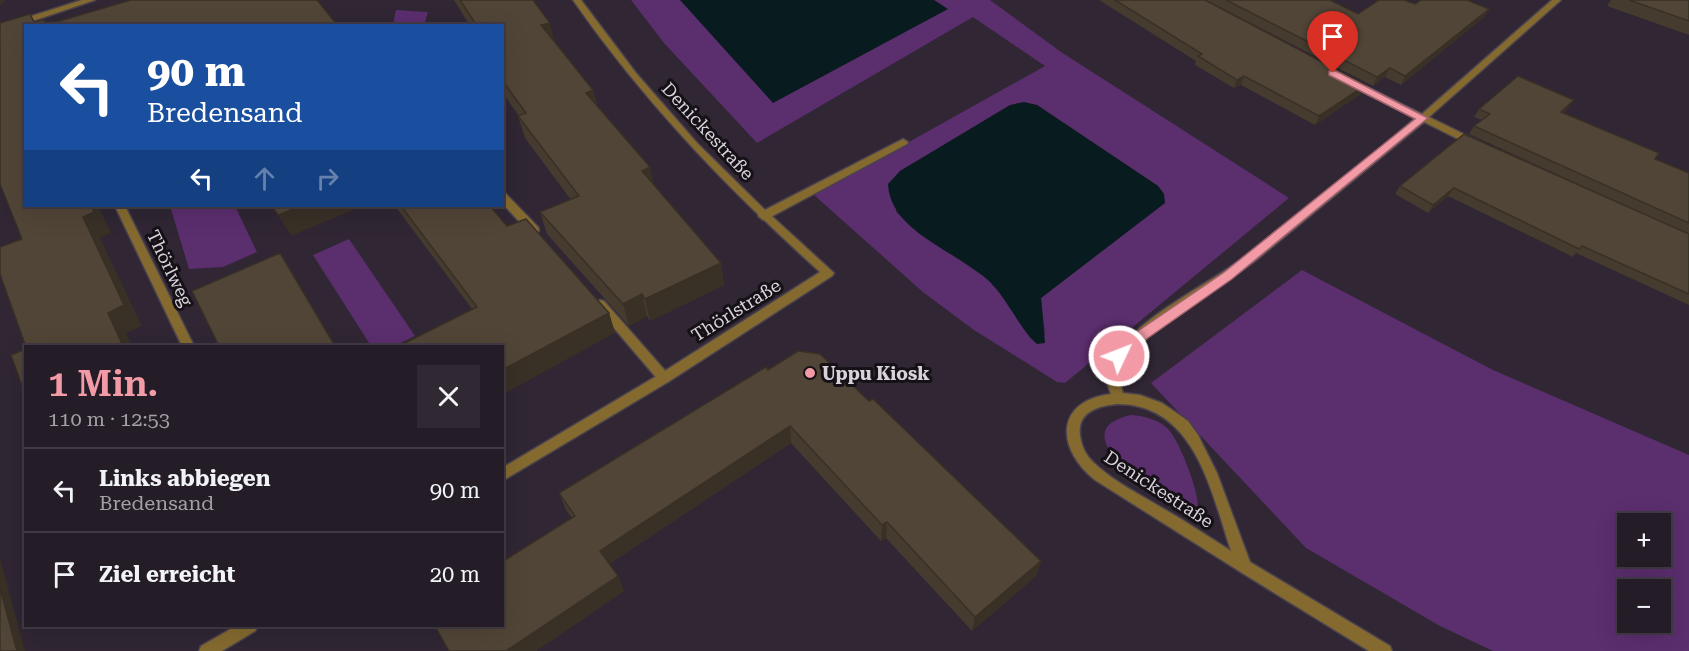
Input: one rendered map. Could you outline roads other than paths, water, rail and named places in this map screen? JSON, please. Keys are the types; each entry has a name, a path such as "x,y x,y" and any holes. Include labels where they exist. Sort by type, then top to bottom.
{"street":[{"path":"0,29 91,0"},
{"name":"Denickestraße","path":"577,0 649,97 691,144 763,216 828,273"},
{"path":"1119,398 1111,375 1114,366 1119,356 1143,334 1228,276 1423,118 1557,0"},
{"path":"1341,78 1481,147"},
{"path":"763,216 903,142"},
{"path":"504,198 542,238"},
{"name":"Thörlweg","path":"120,207 188,345"},
{"name":"Thörlstraße","path":"504,474 664,378 828,273"},
{"path":"594,298 664,378"},
{"name":"Denickestraße","path":"1244,566 1203,456 1190,434 1163,408 1138,399 1119,398 1085,406 1074,421 1073,440 1089,467 1244,566 1384,651"},
{"path":"207,651 248,627"}],"place":[{"name":"Uppu Kiosk","path":"810,373"}]}
